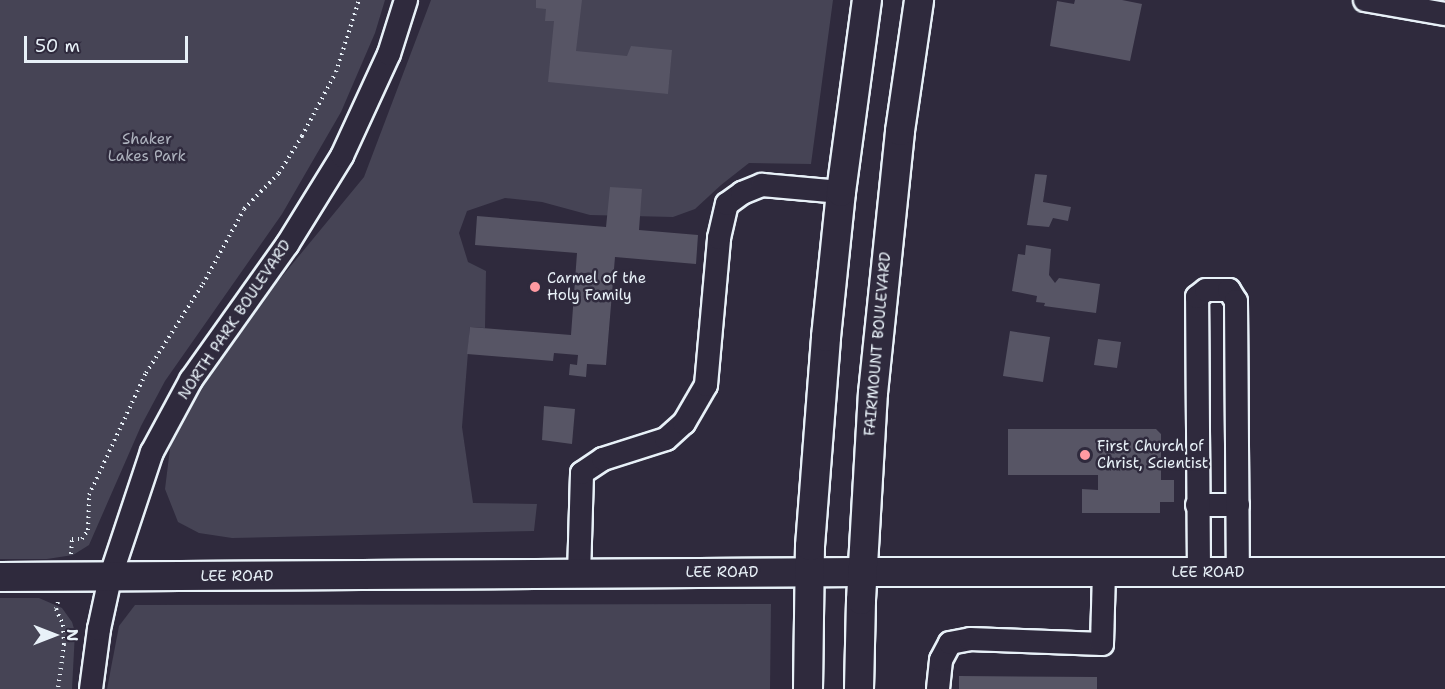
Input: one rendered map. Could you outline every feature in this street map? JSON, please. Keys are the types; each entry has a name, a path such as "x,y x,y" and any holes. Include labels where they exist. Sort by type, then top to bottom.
{"main road":[{"path":"808,689 809,572 826,337 841,192 867,0"},
{"name":"FAIRMOUNT BOULEVARD","path":"859,689 862,572 880,319 900,131 919,0"},
{"name":"LEE ROAD","path":"0,577 809,572 1445,572"}],"street":[{"name":"NORTH PARK BOULEVARD","path":"91,689 99,629 110,578 152,452 191,380 287,245 342,156 389,54 406,0"},
{"path":"1365,0 1445,14"},
{"path":"579,574 582,473 603,459 666,439 684,423 706,386 719,238 727,204 742,193 762,185 841,192"},
{"path":"1199,573 1197,297 1206,291 1229,291 1236,301 1238,573"},
{"path":"1197,505 1238,506"},
{"path":"938,689 941,660 950,643 970,639 1102,644 1104,573"}],"path":[{"path":"70,554 72,538 82,539 88,530 89,495 146,373 203,284 244,209 279,173 302,136 336,72 359,0"},
{"path":"56,609 63,625 64,644 58,689"}],"green space":[{"name":"Shaker Lakes Park","path":"0,0 385,0 375,33 341,112 282,214 165,381 141,426 89,545 73,555 47,559 0,559"},
{"path":"431,0 833,0 811,164 749,163 695,209 673,217 590,215 542,202 505,198 467,211 459,233 468,262 486,271 485,328 470,327 462,427 473,503 537,504 534,531 232,538 199,533 178,522 165,489 173,424 275,285 364,177"},
{"path":"0,598 39,598 62,608 72,622 75,632 72,689 0,689"},
{"path":"771,604 770,689 107,689 119,626 135,605"}],"building":[{"path":"536,0 582,0 576,51 627,56 631,46 672,50 668,94 548,82 554,21 545,21 546,9 536,8"},
{"path":"1075,0 1122,0 1142,4 1130,61 1050,46 1057,1 1074,4"},
{"path":"1035,174 1047,175 1043,202 1071,207 1068,221 1053,218 1049,227 1027,225"},
{"path":"610,187 642,189 639,230 698,235 696,264 615,257 606,365 587,364 586,377 569,375 570,364 577,365 578,355 554,353 553,361 467,354 470,327 571,335 577,253 475,245 477,216 606,227"},
{"path":"1026,245 1051,249 1049,275 1055,283 1059,278 1100,284 1096,313 1044,306 1045,303 1036,302 1037,296 1012,291 1018,254 1025,255"},
{"path":"1010,331 1050,337 1043,382 1003,376"},
{"path":"1098,339 1121,342 1117,368 1094,365"},
{"path":"544,406 575,409 572,444 542,440"},
{"name":"First Church of Christ, Scientist","path":"1008,429 1156,429 1161,434 1161,480 1174,480 1174,502 1160,502 1160,513 1082,513 1082,489 1098,490 1098,475 1008,475"},
{"path":"959,676 1097,677 1097,689 959,689"}],"place":[{"name":"Carmel of the Holy Family","path":"535,287"},
{"name":"First Church of Christ, Scientist","path":"1085,455"}]}
